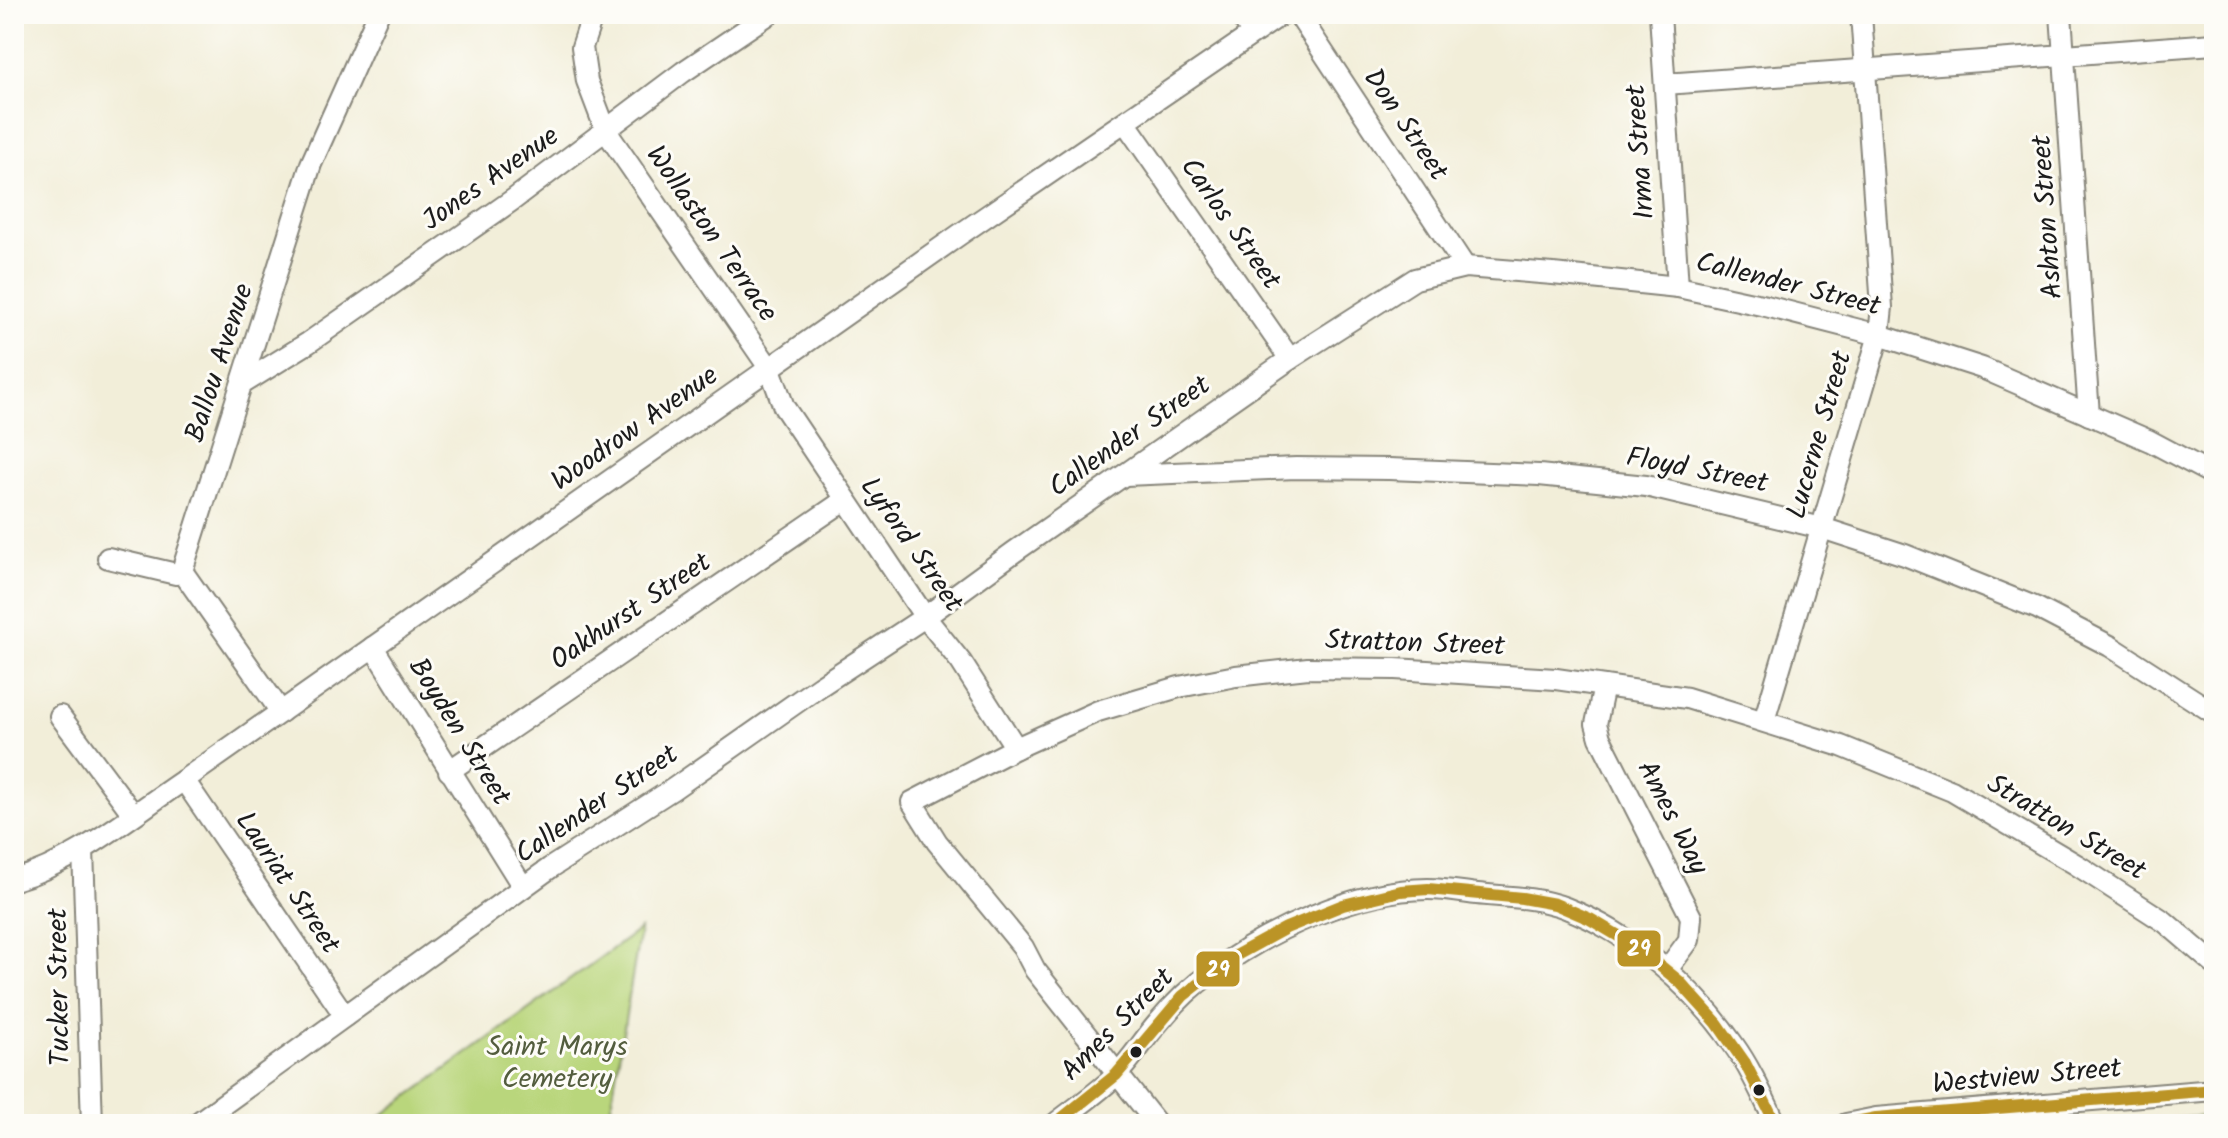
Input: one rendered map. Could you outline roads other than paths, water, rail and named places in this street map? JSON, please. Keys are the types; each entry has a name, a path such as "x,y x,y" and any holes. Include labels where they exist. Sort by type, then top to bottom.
{"street":[{"name":"Ballou Avenue","path":"182,571 311,164 378,14"},
{"name":"Wollaston Terrace","path":"593,14 582,47 587,81 606,131 770,369"},
{"name":"Jones Avenue","path":"242,384 308,343 514,199 683,72 769,14"},
{"path":"1239,14 1253,33"},
{"name":"Woodrow Avenue","path":"14,880 83,849 1282,14"},
{"name":"Don Street","path":"1298,14 1465,267"},
{"name":"Irma Street","path":"1660,14 1678,287"},
{"name":"Lucerne Street","path":"1764,721 1879,335 1882,307 1861,14"},
{"name":"Ashton Street","path":"2061,14 2089,415"},
{"path":"1665,84 2214,44"},
{"name":"Carlos Street","path":"1125,122 1290,359"},
{"name":"Callender Street","path":"196,1124 523,887 925,617 1290,359 1415,279 1465,267 1678,287 1766,306 1879,335 1982,368 2150,441 2214,475"},
{"name":"Lyford Street","path":"770,369 784,407 925,617 961,662 1016,748"},
{"name":"Floyd Street","path":"1125,475 1296,468 1539,475 1646,486 1822,528 1905,555 2037,608 2110,646 2214,713"},
{"name":"Oakhurst Street","path":"449,771 845,500"},
{"path":"108,558 176,574 182,571 281,712"},
{"name":"Boyden Street","path":"373,647 523,887"},
{"name":"Stratton Street","path":"1117,1074 1035,970 1023,947 937,842 912,802 1016,748 1125,701 1236,676 1308,668 1395,669 1556,679 1687,698 1841,746 1952,791 2077,865 2165,922 2214,964"},
{"name":"Ames Way","path":"1604,686 1596,724 1600,738 1691,917 1689,940 1667,970"},
{"path":"60,716 133,814"},
{"name":"Lauriat Street","path":"184,780 345,1016"},
{"name":"Tucker Street","path":"83,849 92,1124"},
{"name":"Ames Street","path":"1055,1124 1117,1074 1160,1021 1209,974 1275,932 1365,898 1427,889 1541,900 1566,908 1614,932 1667,970 1707,1012 1733,1043 1776,1124"},
{"path":"1117,1074 1157,1124"},
{"name":"Westview Street","path":"1846,1124 1876,1118 2214,1090"}],"park label":[{"name":"Saint Marys Cemetery","path":"557,1063"}]}
